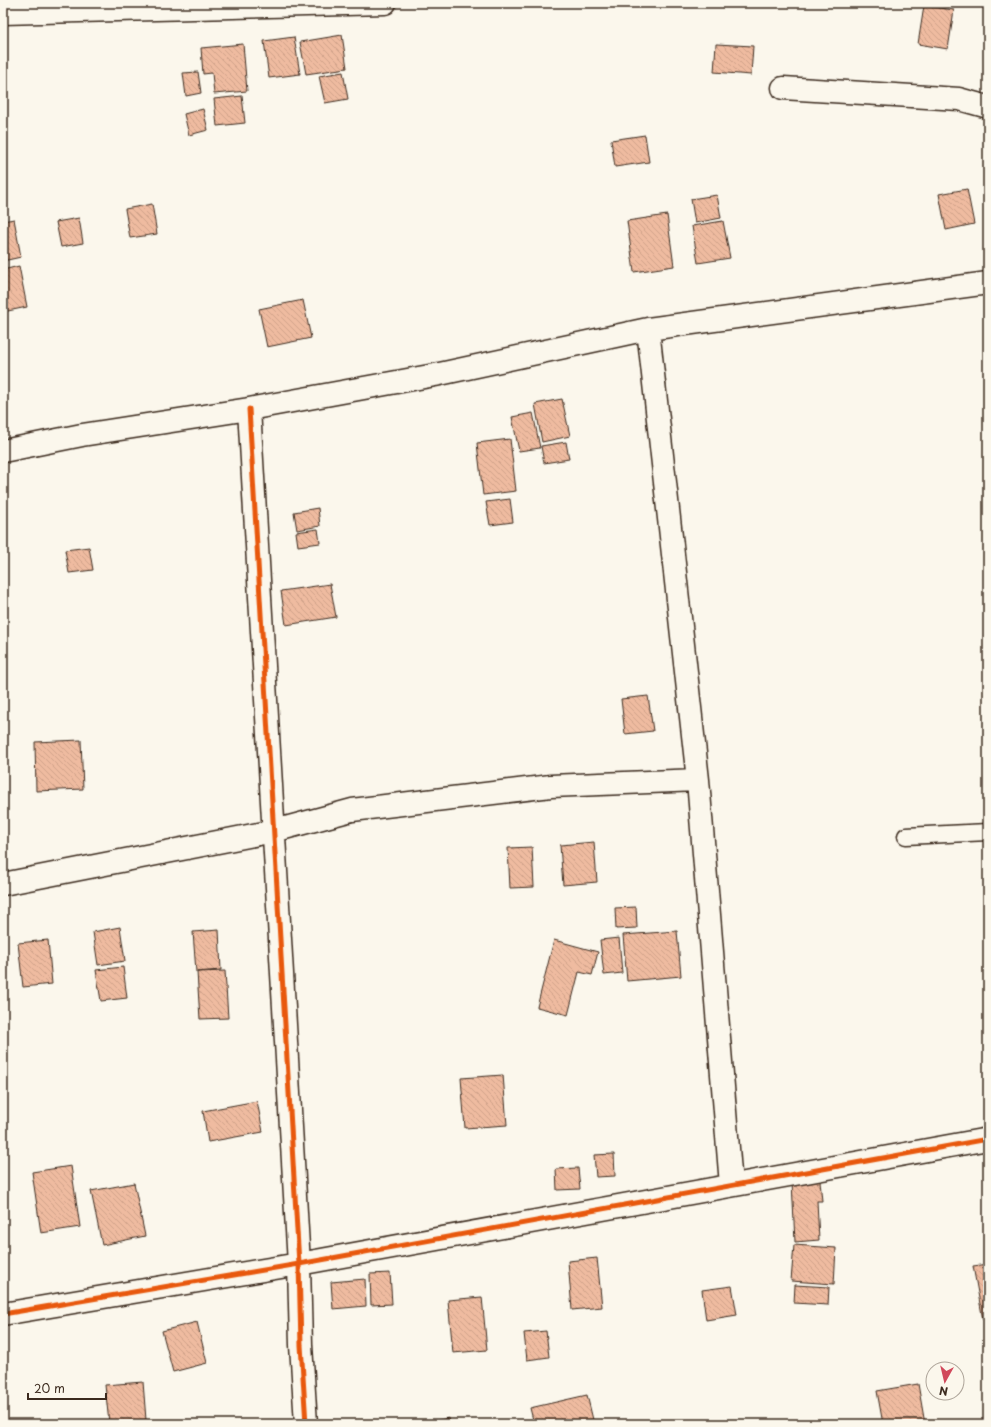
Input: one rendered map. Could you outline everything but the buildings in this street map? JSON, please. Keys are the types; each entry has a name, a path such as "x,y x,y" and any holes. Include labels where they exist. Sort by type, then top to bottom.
{"street":[{"path":"3,13 385,3"},
{"path":"783,88 959,99 988,107"},
{"path":"3,451 82,435 249,409 435,375 648,329 988,283"},
{"path":"648,329 698,780 731,1185"},
{"path":"249,409 299,1264 301,1345 306,1424"},
{"path":"3,884 274,831 352,810 551,786 698,780"},
{"path":"3,1314 299,1264 988,1139"}],"lane":[{"path":"906,836 988,832"}],"cycle path":[{"path":"249,409 299,1264 301,1345 306,1424"},
{"path":"3,1314 299,1264 988,1139"}]}
